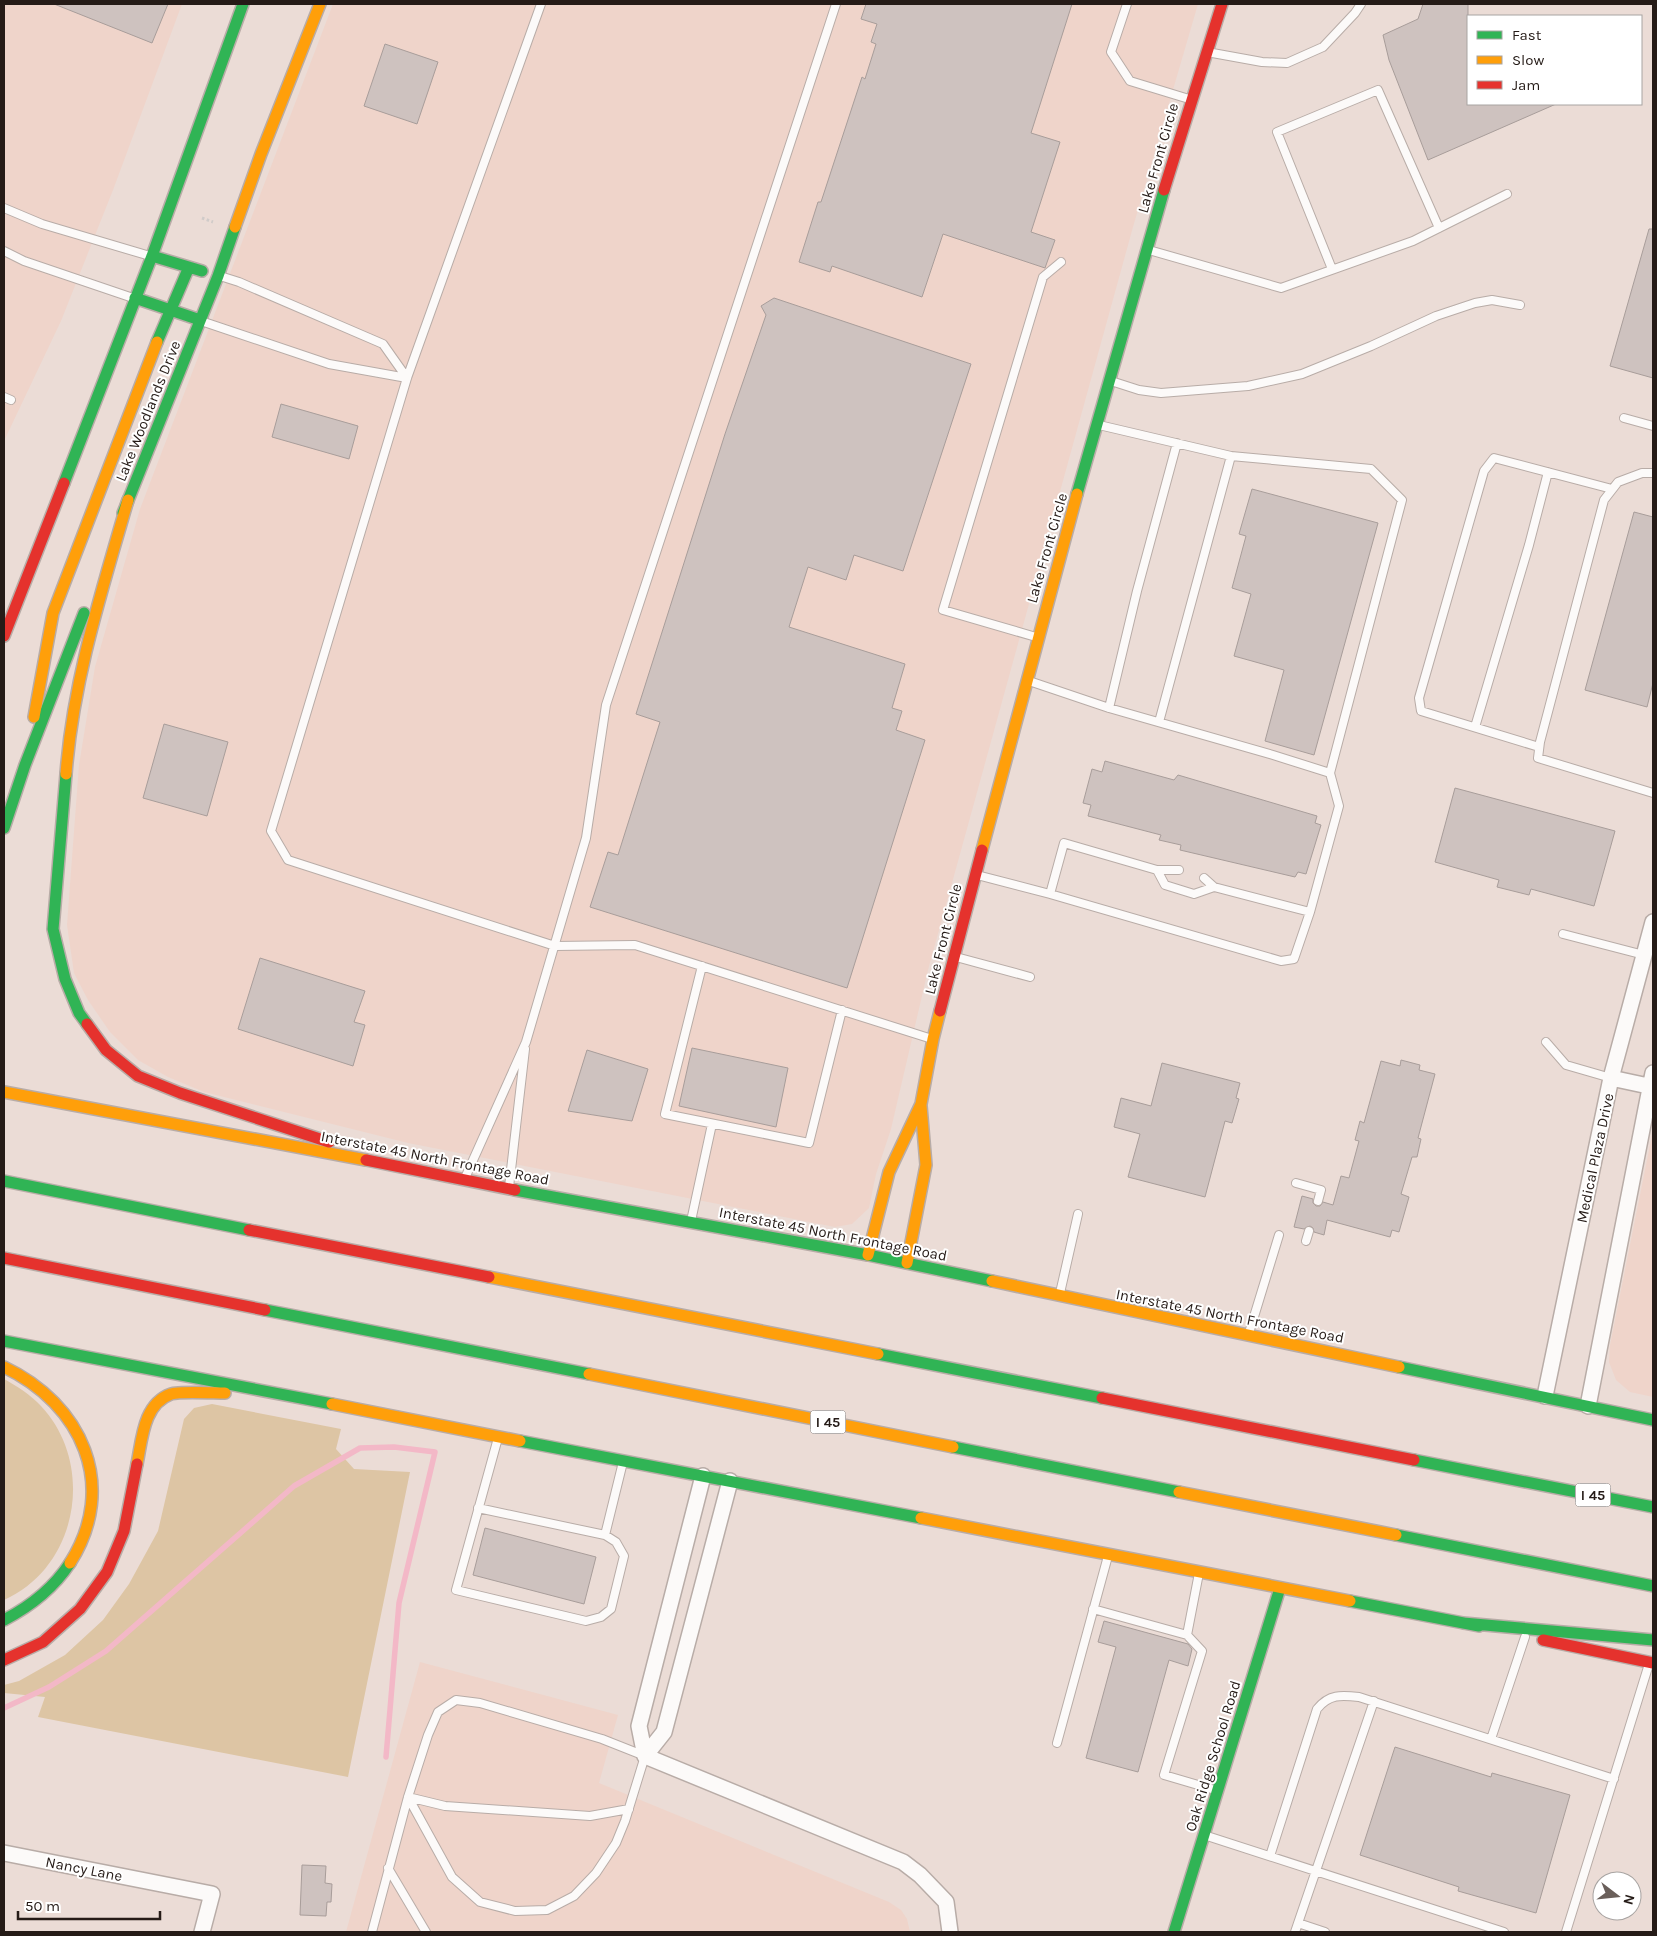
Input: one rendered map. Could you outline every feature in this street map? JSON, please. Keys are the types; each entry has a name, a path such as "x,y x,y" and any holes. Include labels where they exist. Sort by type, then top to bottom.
{"main road":[{"path":"4,636 6,626 152,256 243,4"},
{"name":"Lake Woodlands Drive","path":"4,828 25,765 218,276 261,154 320,4"},
{"name":"Lake Front Circle","path":"868,1255 889,1172 921,1104 933,1039 1038,637 1109,380 1191,100 1222,4"},
{"path":"152,256 218,276"},
{"path":"25,765 53,613 170,310 189,267"},
{"path":"135,298 200,320"},
{"path":"128,500 94,616 69,733 63,792 53,929 65,979 79,1013 106,1050 138,1076 180,1092 407,1168"},
{"name":"Interstate 45 North Frontage Road","path":"4,1092 509,1189 868,1255 1059,1297 1545,1396 1653,1420"},
{"name":"Lake Front Circle","path":"906,1264 926,1165 921,1104"},
{"name":"I 45","path":"4,1181 1653,1507"},
{"name":"I 45","path":"4,1258 1653,1586"},
{"path":"4,1341 1463,1623 1651,1662"},
{"path":"4,1367 19,1373 33,1382 56,1401 74,1425 85,1451 93,1481 90,1513 83,1539 73,1560 49,1590 20,1613 4,1620"},
{"path":"4,1660 43,1642 80,1609 107,1572 124,1531 143,1433 152,1406 171,1394 268,1392"},
{"name":"Oak Ridge School Road","path":"1174,1932 1280,1588"},
{"path":"1463,1623 1653,1640"}],"street":[{"name":"Medical Plaza Drive","path":"1545,1396 1611,1078 1653,922"},
{"path":"1588,1406 1652,1082 1611,1078"},
{"path":"645,1756 639,1726 703,1476"},
{"path":"645,1756 664,1732 730,1481"},
{"path":"645,1756 903,1862 920,1875 946,1902 950,1932"},
{"name":"Nancy Lane","path":"4,1853 212,1894 202,1932"}],"lane":[{"path":"540,4 407,378 271,831 288,860 555,946 636,945 933,1039"},
{"path":"464,1180 526,1042 586,838 606,705 836,4"},
{"path":"1127,4 1111,52 1130,81 1191,100"},
{"path":"1206,52 1262,62 1287,63 1323,47 1361,4"},
{"path":"1332,269 1277,132 1378,90 1439,228"},
{"path":"1147,250 1281,288 1413,241 1507,194"},
{"path":"4,208 42,224 152,256"},
{"path":"4,251 24,261 135,298"},
{"path":"1038,637 943,610 1043,277 1060,262"},
{"path":"218,276 239,282 383,344 407,378"},
{"path":"1109,380 1139,390 1161,393 1248,386 1302,374 1371,346 1436,316 1475,304 1492,300 1520,306"},
{"path":"200,320 329,364 407,378"},
{"path":"1624,418 1653,426"},
{"path":"975,875 1050,894 1281,961 1294,959 1310,912 1339,806 1330,773 1402,500 1371,470 1231,456 1097,424"},
{"path":"1109,708 1136,591 1177,443"},
{"path":"1159,722 1231,456"},
{"path":"1539,747 1421,711 1420,698 1481,480 1484,470 1494,458 1612,489"},
{"path":"1475,728 1529,545 1548,472"},
{"path":"1653,473 1642,473 1618,482 1604,500 1539,747 1538,758 1653,793"},
{"path":"1027,680 1109,708 1330,773"},
{"path":"1050,894 1064,843 1157,870 1178,870"},
{"path":"1157,870 1165,885 1194,894 1214,887"},
{"path":"1204,878 1214,887 1310,912"},
{"path":"1563,934 1644,955"},
{"path":"954,956 1030,977"},
{"path":"702,966 665,1114 809,1143 842,1010"},
{"path":"509,1189 526,1042"},
{"path":"1546,1042 1566,1065 1611,1078"},
{"path":"691,1221 712,1124"},
{"path":"1296,1183 1321,1190 1318,1201"},
{"path":"1059,1297 1078,1214"},
{"path":"1306,1241 1309,1231"},
{"path":"1248,1335 1279,1235"},
{"path":"478,1508 605,1535 616,1542 624,1556 611,1608 600,1617 586,1621 456,1590 478,1508 498,1436"},
{"path":"605,1535 624,1460"},
{"path":"1057,1743 1108,1555"},
{"path":"1187,1635 1199,1572"},
{"path":"1093,1609 1187,1635 1202,1651 1164,1775 1217,1791"},
{"path":"1492,1739 1524,1636"},
{"path":"1566,1932 1651,1662"},
{"path":"1270,1856 1317,1709 1324,1700 1342,1696 1359,1697 1374,1701 1614,1779"},
{"path":"372,1932 408,1797 428,1735 438,1712 456,1700 480,1703 602,1738 645,1756 629,1809 616,1843 596,1873 574,1896 547,1910 515,1911 480,1902 452,1877 408,1797"},
{"path":"1294,1932 1374,1701"},
{"path":"408,1797 445,1806 590,1816 629,1809"},
{"path":"1204,1835 1504,1932"},
{"path":"388,1868 426,1932"},
{"path":"1298,1923 1326,1932"}],"path":[{"path":"202,218 212,222"}],"shaded area":[{"path":"4,4 182,4 113,190 61,321 4,441"},
{"path":"333,4 1198,4 1133,227 928,970 891,1129 876,1174 869,1208 852,1224 835,1227 408,1143 204,1092 168,1077 138,1060 110,1032 88,1000 74,973 67,925 79,765 95,667 140,509"},
{"path":"1653,1130 1653,1397 1630,1392 1616,1380 1609,1362 1610,1345"},
{"path":"4,1379 24,1391 37,1402 58,1430 69,1457 73,1485 71,1513 63,1540 49,1564 29,1585 4,1600"},
{"path":"212,1404 341,1429 336,1449 354,1469 410,1472 348,1777 38,1717 45,1697 4,1693 4,1685 19,1681 65,1655 103,1620 129,1584 158,1531 184,1419 194,1408"},
{"path":"420,1662 618,1715 599,1783 889,1902 901,1910 907,1919 910,1932 346,1932"}],"building":[{"path":"54,4 168,4 152,43"},
{"path":"866,4 1072,4 1031,133 1060,142 1031,232 1055,240 1045,268 943,234 922,297 832,266 830,272 799,262 862,77 865,79 876,44 871,42 877,24 861,19"},
{"path":"1423,4 1468,4 1467,105 1554,105 1428,160 1389,60 1383,35 1418,19"},
{"path":"385,44 438,62 417,124 364,106"},
{"path":"1649,229 1653,229 1653,378 1610,366"},
{"path":"774,298 971,364 903,571 854,555 846,580 808,567 789,627 905,664 892,708 902,711 896,730 925,740 847,988 590,907 608,852 618,855 660,722 636,714 725,434 766,315 761,306"},
{"path":"281,404 358,426 349,459 272,437"},
{"path":"1252,489 1378,523 1314,755 1265,741 1284,670 1234,656 1251,594 1232,588 1246,536 1239,534"},
{"path":"1634,512 1653,517 1653,683 1647,707 1585,690"},
{"path":"164,724 228,742 207,816 143,798"},
{"path":"1105,761 1174,780 1178,775 1317,816 1315,823 1321,825 1306,874 1298,872 1295,877 1180,850 1181,845 1159,840 1161,835 1088,816 1091,805 1083,803 1092,769 1102,772"},
{"path":"1455,788 1615,831 1594,906 1531,889 1529,895 1497,887 1499,880 1435,862"},
{"path":"260,958 365,991 354,1022 365,1025 353,1066 238,1029"},
{"path":"692,1048 788,1068 776,1127 679,1106"},
{"path":"587,1050 648,1069 632,1121 568,1111"},
{"path":"1401,1060 1420,1065 1419,1070 1435,1074 1418,1138 1421,1139 1417,1157 1412,1157 1401,1194 1409,1197 1399,1232 1392,1230 1390,1237 1327,1220 1324,1235 1314,1232 1310,1226 1304,1229 1294,1227 1302,1196 1313,1199 1313,1203 1316,1206 1320,1206 1323,1202 1333,1205 1341,1176 1349,1178 1359,1141 1355,1140 1360,1121 1364,1123 1381,1061 1400,1066"},
{"path":"1162,1063 1240,1083 1236,1098 1239,1099 1232,1123 1225,1121 1205,1197 1128,1177 1140,1134 1114,1127 1121,1098 1151,1106"},
{"path":"485,1528 596,1557 584,1604 473,1575"},
{"path":"1104,1621 1188,1644 1192,1649 1188,1666 1169,1660 1138,1772 1086,1758 1116,1647 1098,1642"},
{"path":"1395,1747 1491,1777 1492,1773 1570,1795 1536,1913 1458,1891 1459,1887 1360,1855"},
{"path":"302,1865 326,1866 325,1883 332,1884 331,1902 327,1902 326,1916 300,1915"}],"waterway":[{"path":"4,1708 49,1687 106,1651 294,1486 360,1448 394,1447 435,1452 399,1603 386,1757"}],"traffic: fast":[{"path":"64,483 152,256 243,4"},
{"path":"1077,494 1164,190"},
{"path":"123,513 218,276 235,227"},
{"path":"152,256 202,271"},
{"path":"157,342 189,267"},
{"path":"135,298 200,320"},
{"path":"4,828 25,765 84,613"},
{"path":"66,774 53,929 65,979 79,1013 87,1024"},
{"path":"4,1181 249,1230"},
{"path":"515,1190 868,1255 992,1281"},
{"path":"265,1310 589,1374"},
{"path":"4,1341 332,1404"},
{"path":"878,1354 1102,1398"},
{"path":"1399,1367 1653,1420"},
{"path":"520,1441 921,1518"},
{"path":"953,1447 1179,1492"},
{"path":"1414,1460 1653,1507"},
{"path":"1396,1535 1653,1586"},
{"path":"4,1620 41,1596 70,1563"},
{"path":"1174,1932 1280,1588"},
{"path":"1350,1601 1479,1626"},
{"path":"1463,1623 1653,1640"}],"traffic: slow":[{"path":"235,227 261,154 320,4"},
{"path":"34,717 53,613 157,342"},
{"path":"982,850 1077,494"},
{"path":"66,774 75,704 82,670 99,601 128,500"},
{"path":"868,1255 889,1172 921,1104 940,1011"},
{"path":"4,1092 366,1160"},
{"path":"907,1263 926,1165 921,1106"},
{"path":"489,1277 878,1354"},
{"path":"992,1281 1399,1367"},
{"path":"4,1367 31,1383 54,1402 72,1425 85,1450 91,1477 91,1505 84,1534 70,1563"},
{"path":"589,1374 953,1447"},
{"path":"137,1464 145,1424 149,1414 162,1399 175,1393 225,1393"},
{"path":"332,1404 520,1441"},
{"path":"1179,1492 1396,1535"},
{"path":"921,1518 1350,1601"}],"traffic: jam":[{"path":"1164,190 1222,4"},
{"path":"4,636 64,483"},
{"path":"940,1011 982,850"},
{"path":"87,1024 106,1050 138,1076 180,1093 329,1142"},
{"path":"366,1160 515,1190"},
{"path":"249,1230 489,1277"},
{"path":"4,1258 265,1310"},
{"path":"1102,1398 1414,1460"},
{"path":"4,1660 43,1642 80,1609 107,1572 124,1531 137,1464"},
{"path":"1543,1640 1653,1663"}]}
